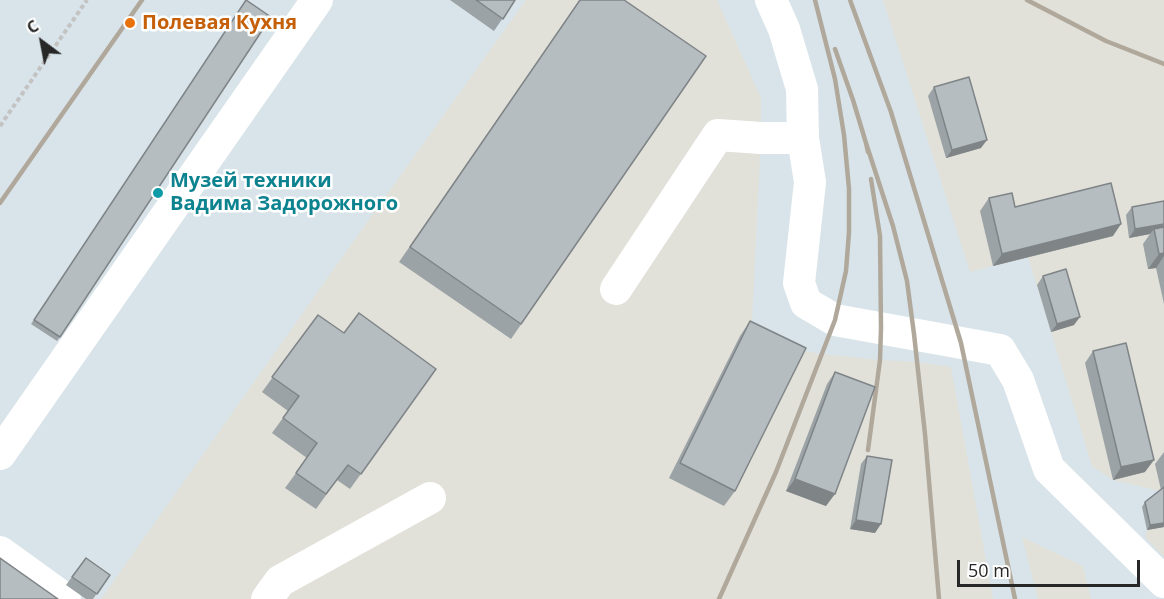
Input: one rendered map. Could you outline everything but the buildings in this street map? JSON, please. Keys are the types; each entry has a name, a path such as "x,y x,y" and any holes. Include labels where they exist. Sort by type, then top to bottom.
{"lane":[{"path":"0,454 317,0"},
{"path":"771,0 784,28 802,89 803,138 810,182 799,283 806,303 834,320 1000,350 1018,380 1049,469 1164,582"},
{"path":"616,289 718,135 803,138"},
{"path":"267,599 280,581 430,498"},
{"path":"0,552 65,599"}],"path":[{"path":"0,126 87,0"}],"shaded area":[{"path":"526,0 717,0 761,98 751,341 821,354 951,367 993,599 101,599"},
{"path":"883,0 1164,0 1164,557 1145,537 1160,491 1113,480 1092,466 1028,257 970,272"},
{"path":"1022,537 1083,566 1091,599 1038,599"}],"railway":[{"path":"0,203 142,0"},
{"path":"719,599 776,472 835,320 846,271 849,189 844,135 835,79 815,0"},
{"path":"850,0 891,112 961,343 1015,599"},
{"path":"1027,0 1106,41 1164,64"},
{"path":"835,49 868,152"},
{"path":"866,143 893,226 907,281 925,434 939,599"},
{"path":"868,450 880,360 881,328 880,236 871,179"}],"place":[{"name":"Полевая Кухня","path":"130,23"},
{"name":"Музей техники Вадима Задорожного","path":"158,193"}]}
